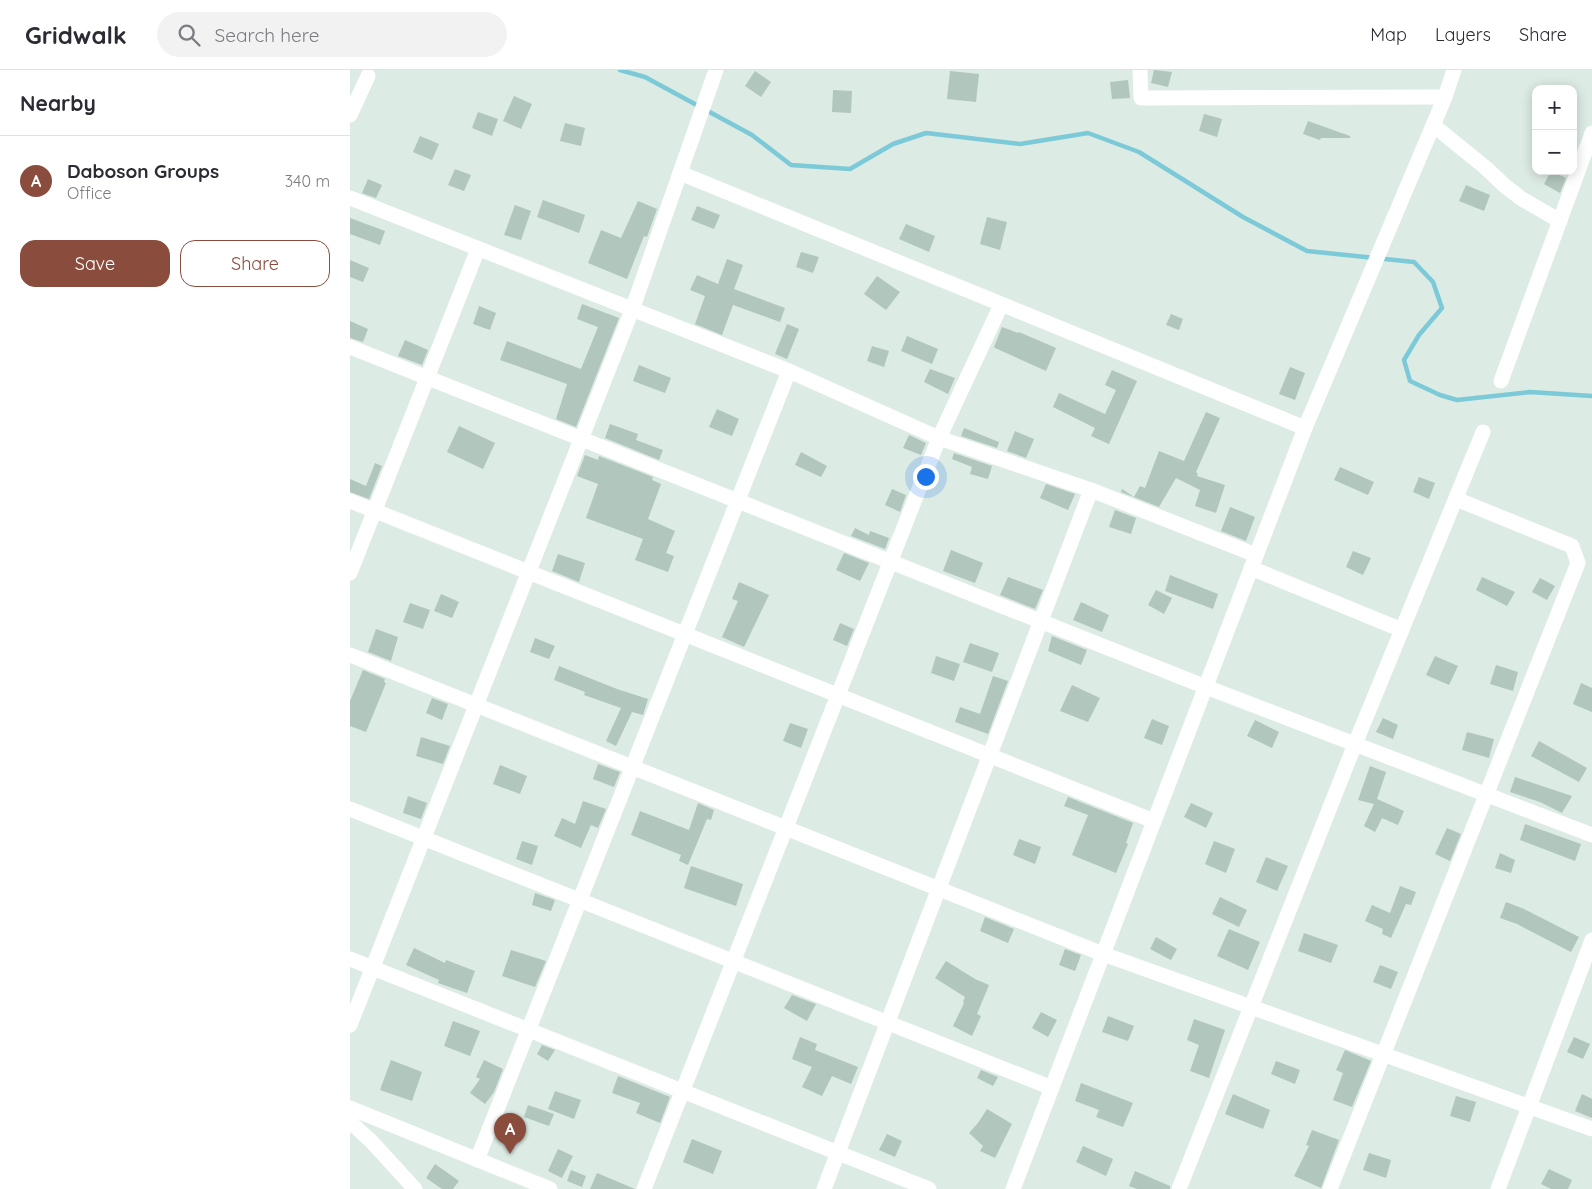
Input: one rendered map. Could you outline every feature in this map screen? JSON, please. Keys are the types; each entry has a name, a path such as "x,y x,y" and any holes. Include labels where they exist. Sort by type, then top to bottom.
{"street":[{"path":"350,1025 632,310 716,70"},
{"path":"1140,70 1141,98 1445,97"},
{"path":"1013,1189 1305,428 1445,97 1454,70"},
{"path":"350,116 368,76"},
{"path":"1433,125 1516,194 1560,221"},
{"path":"1501,381 1592,134"},
{"path":"680,173 1305,428"},
{"path":"350,198 789,371 938,438 1091,490 1402,630"},
{"path":"350,573 478,249"},
{"path":"644,1189 938,438 1001,305"},
{"path":"350,347 1206,687 1592,835"},
{"path":"477,1160 789,371"},
{"path":"1179,1189 1355,744 1484,432"},
{"path":"824,1189 1091,490"},
{"path":"1330,1189 1578,563 1572,546 1456,499"},
{"path":"350,501 1154,821"},
{"path":"350,655 1103,954 1592,1128"},
{"path":"350,809 1052,1088"},
{"path":"1498,1189 1592,940"},
{"path":"350,959 929,1189"},
{"path":"350,1108 550,1189"},
{"path":"350,1122 371,1141 415,1189"}],"building":[{"path":"1154,70 1172,72 1168,87 1151,83"},
{"path":"755,71 771,82 761,97 745,86"},
{"path":"950,71 979,74 976,102 947,99"},
{"path":"1128,80 1130,98 1112,99 1110,82"},
{"path":"833,90 852,91 851,113 832,112"},
{"path":"514,96 532,104 521,129 503,121"},
{"path":"478,112 498,119 492,136 472,128"},
{"path":"1204,114 1222,119 1217,137 1199,131"},
{"path":"1308,121 1350,136 1350,138 1321,138 1320,140 1303,134"},
{"path":"565,123 585,128 581,146 560,141"},
{"path":"420,136 439,144 432,160 413,152"},
{"path":"455,169 471,175 464,191 448,185"},
{"path":"1549,175 1560,175 1566,178 1560,193 1544,184"},
{"path":"368,179 382,185 376,198 362,193"},
{"path":"1466,185 1490,195 1484,211 1459,201"},
{"path":"543,200 585,215 579,233 537,217"},
{"path":"638,201 657,209 647,237 644,236 627,279 588,263 601,230 621,238"},
{"path":"515,205 531,211 521,240 504,235"},
{"path":"697,206 720,215 714,229 691,220"},
{"path":"987,217 1007,222 1000,250 980,244"},
{"path":"350,218 385,231 380,245 350,234"},
{"path":"906,224 935,236 929,252 899,239"},
{"path":"801,252 819,257 813,273 796,267"},
{"path":"727,259 743,265 734,289 785,308 780,322 733,305 722,335 695,324 705,296 690,290 697,275 718,284"},
{"path":"350,260 369,268 363,282 350,277"},
{"path":"877,276 900,292 886,310 864,294"},
{"path":"582,304 619,318 576,427 556,419 567,384 500,360 507,341 581,369 598,327 577,319"},
{"path":"479,306 496,313 490,330 473,324"},
{"path":"1171,314 1183,319 1179,330 1166,325"},
{"path":"350,321 368,329 363,342 350,338"},
{"path":"787,324 799,329 787,359 775,354"},
{"path":"1002,327 1019,332 1056,348 1046,371 994,347"},
{"path":"907,336 938,349 932,364 901,351"},
{"path":"405,340 428,350 422,365 398,356"},
{"path":"872,346 889,351 884,367 867,361"},
{"path":"639,365 671,378 665,393 633,381"},
{"path":"1290,367 1305,373 1295,400 1279,394"},
{"path":"930,369 955,378 948,394 924,382"},
{"path":"1112,370 1137,381 1109,444 1091,436 1095,428 1053,407 1059,393 1105,414 1116,390 1105,385"},
{"path":"717,409 739,419 732,436 709,427"},
{"path":"1206,412 1220,418 1196,472 1197,476 1225,485 1216,513 1195,506 1200,490 1176,478 1159,507 1121,492 1122,489 1134,497 1140,486 1145,488 1159,451 1184,461"},
{"path":"610,424 638,434 636,440 663,450 659,460 605,438"},
{"path":"459,426 495,443 483,469 447,452"},
{"path":"964,428 999,442 997,448 961,436"},
{"path":"1015,431 1034,439 1026,458 1007,451"},
{"path":"909,435 926,443 921,455 903,448"},
{"path":"801,452 827,466 821,477 795,465"},
{"path":"954,453 992,466 988,479 970,474 972,467 952,459"},
{"path":"585,455 598,460 599,456 653,477 652,480 661,484 648,519 675,531 666,553 674,556 668,572 635,560 643,539 586,518 598,484 577,476"},
{"path":"375,463 382,466 369,499 350,492 350,479 366,486"},
{"path":"1340,467 1374,482 1368,495 1334,480"},
{"path":"1419,477 1435,483 1429,499 1413,492"},
{"path":"1046,484 1075,494 1068,510 1040,498"},
{"path":"892,489 906,495 900,512 885,505"},
{"path":"1230,507 1255,517 1246,541 1221,531"},
{"path":"1115,510 1136,518 1131,534 1109,527"},
{"path":"855,528 869,535 870,531 889,538 885,549 851,536"},
{"path":"951,550 983,563 975,583 943,571"},
{"path":"1353,551 1371,558 1363,575 1346,567"},
{"path":"844,553 869,563 860,581 836,570"},
{"path":"558,554 585,563 579,582 552,571"},
{"path":"1170,575 1218,594 1213,609 1165,591"},
{"path":"1008,577 1043,590 1035,609 1000,595"},
{"path":"1482,577 1515,592 1507,606 1476,590"},
{"path":"1540,578 1555,586 1547,600 1532,592"},
{"path":"739,582 769,595 744,647 722,637 738,601 732,599"},
{"path":"1156,590 1172,598 1164,614 1148,605"},
{"path":"441,594 459,602 452,618 434,611"},
{"path":"1081,602 1109,615 1102,632 1073,620"},
{"path":"410,603 430,610 423,629 403,622"},
{"path":"840,623 854,629 847,646 833,640"},
{"path":"376,629 398,637 391,661 368,652"},
{"path":"1052,636 1087,650 1081,665 1048,651"},
{"path":"535,638 555,646 549,659 530,652"},
{"path":"970,643 999,653 992,672 963,662"},
{"path":"936,656 960,664 954,681 931,673"},
{"path":"1435,656 1458,666 1449,685 1426,675"},
{"path":"1496,665 1518,672 1513,691 1490,684"},
{"path":"559,666 648,699 643,715 632,712 616,746 606,741 621,708 584,695 585,692 554,680"},
{"path":"363,670 385,679 384,682 386,683 366,732 350,726 350,701"},
{"path":"993,676 1008,681 988,734 955,722 960,707 980,714"},
{"path":"1581,683 1592,688 1592,712 1573,704"},
{"path":"1072,685 1100,698 1088,722 1060,711"},
{"path":"432,698 448,704 442,720 426,713"},
{"path":"1383,718 1398,725 1393,739 1376,732"},
{"path":"1152,719 1169,726 1162,745 1144,738"},
{"path":"1255,720 1279,732 1272,748 1247,736"},
{"path":"790,723 808,729 801,748 783,741"},
{"path":"1467,732 1494,739 1489,758 1462,750"},
{"path":"421,737 450,746 443,764 416,756"},
{"path":"1539,741 1587,768 1579,782 1531,756"},
{"path":"598,764 620,772 614,787 593,779"},
{"path":"500,765 527,776 520,794 493,784"},
{"path":"1370,766 1386,772 1377,799 1404,811 1398,825 1382,818 1375,832 1364,826 1374,804 1358,800"},
{"path":"1515,777 1572,796 1562,813 1540,802 1510,792"},
{"path":"408,796 427,803 421,819 403,813"},
{"path":"1068,797 1133,823 1126,843 1128,844 1116,873 1072,855 1088,815 1064,806"},
{"path":"583,801 606,809 598,828 591,825 581,848 554,836 562,818 575,824"},
{"path":"698,803 714,810 711,820 707,819 688,865 679,861 681,855 631,835 640,811 689,830"},
{"path":"1191,803 1213,813 1206,828 1184,817"},
{"path":"1525,824 1581,844 1575,861 1520,840"},
{"path":"1447,828 1461,834 1450,861 1435,854"},
{"path":"1019,839 1041,847 1035,864 1013,855"},
{"path":"522,841 538,846 532,865 516,859"},
{"path":"1214,841 1235,849 1226,873 1205,864"},
{"path":"1500,853 1515,860 1511,873 1495,868"},
{"path":"1266,857 1288,866 1277,891 1256,882"},
{"path":"691,866 743,884 736,906 684,888"},
{"path":"1400,886 1416,892 1411,905 1406,904 1391,938 1382,934 1383,929 1365,921 1372,905 1390,913"},
{"path":"535,893 555,900 551,911 532,905"},
{"path":"1220,897 1247,910 1239,927 1212,914"},
{"path":"1506,902 1579,937 1571,952 1517,924 1500,918"},
{"path":"985,917 1014,929 1008,943 980,931"},
{"path":"1229,929 1260,942 1248,970 1217,956"},
{"path":"1304,933 1338,945 1331,963 1298,951"},
{"path":"1156,937 1177,949 1171,960 1150,949"},
{"path":"414,948 445,963 446,960 475,971 467,993 438,983 439,980 406,965"},
{"path":"1065,949 1081,955 1075,971 1059,965"},
{"path":"511,950 546,961 535,987 502,976"},
{"path":"946,961 975,979 989,985 977,1014 981,1016 972,1036 953,1026 965,997 935,978"},
{"path":"1380,965 1398,972 1391,989 1373,982"},
{"path":"792,995 816,1004 807,1021 784,1008"},
{"path":"1041,1012 1057,1020 1048,1037 1032,1028"},
{"path":"1108,1016 1134,1026 1128,1041 1102,1032"},
{"path":"1194,1019 1225,1030 1209,1078 1190,1071 1199,1045 1187,1040"},
{"path":"453,1021 480,1031 470,1056 444,1046"},
{"path":"800,1037 817,1044 815,1050 858,1067 851,1084 832,1076 822,1096 802,1087 812,1067 792,1059"},
{"path":"1574,1037 1590,1044 1583,1059 1567,1052"},
{"path":"542,1045 555,1050 548,1061 537,1054"},
{"path":"1345,1050 1371,1061 1352,1107 1333,1100 1343,1073 1336,1070"},
{"path":"391,1060 422,1072 412,1101 380,1090"},
{"path":"484,1060 503,1069 494,1092 485,1104 470,1093 480,1079 476,1077"},
{"path":"1276,1061 1300,1070 1295,1084 1271,1074"},
{"path":"981,1070 998,1077 993,1086 977,1078"},
{"path":"618,1076 670,1097 660,1123 636,1113 640,1103 612,1093"},
{"path":"1081,1083 1133,1103 1123,1127 1096,1117 1099,1110 1075,1101"},
{"path":"555,1091 581,1100 574,1119 548,1109"},
{"path":"1233,1094 1270,1110 1263,1129 1225,1114"},
{"path":"1582,1094 1592,1099 1592,1118 1575,1111"},
{"path":"1456,1096 1476,1102 1470,1122 1450,1116"},
{"path":"528,1105 554,1114 549,1126 524,1117"},
{"path":"987,1109 1012,1124 995,1158 980,1151 983,1146 969,1133"},
{"path":"1312,1130 1339,1140 1321,1188 1294,1176 1309,1146 1306,1145"},
{"path":"887,1134 902,1141 895,1157 879,1150"},
{"path":"692,1139 722,1151 713,1174 683,1162"},
{"path":"1083,1146 1113,1159 1106,1176 1076,1162"},
{"path":"558,1149 573,1156 562,1178 548,1171"},
{"path":"1369,1153 1391,1160 1386,1178 1363,1170"},
{"path":"435,1164 459,1181 453,1189 442,1189 426,1178"},
{"path":"1549,1169 1572,1180 1568,1189 1551,1189 1541,1184"},
{"path":"571,1170 586,1176 582,1187 567,1181"},
{"path":"1135,1171 1170,1186 1170,1189 1137,1189 1129,1186"},
{"path":"597,1173 635,1189 590,1189"}],"waterway":[{"path":"620,70 645,77 752,135 791,165 850,169 893,144 926,133 1020,144 1088,133 1139,152 1243,217 1307,251 1414,262 1433,282 1442,308 1419,335 1404,360 1410,381 1440,395 1457,400 1530,392 1592,396"}],"place":[{"name":"Daboson Groups","path":"510,1154"}]}
